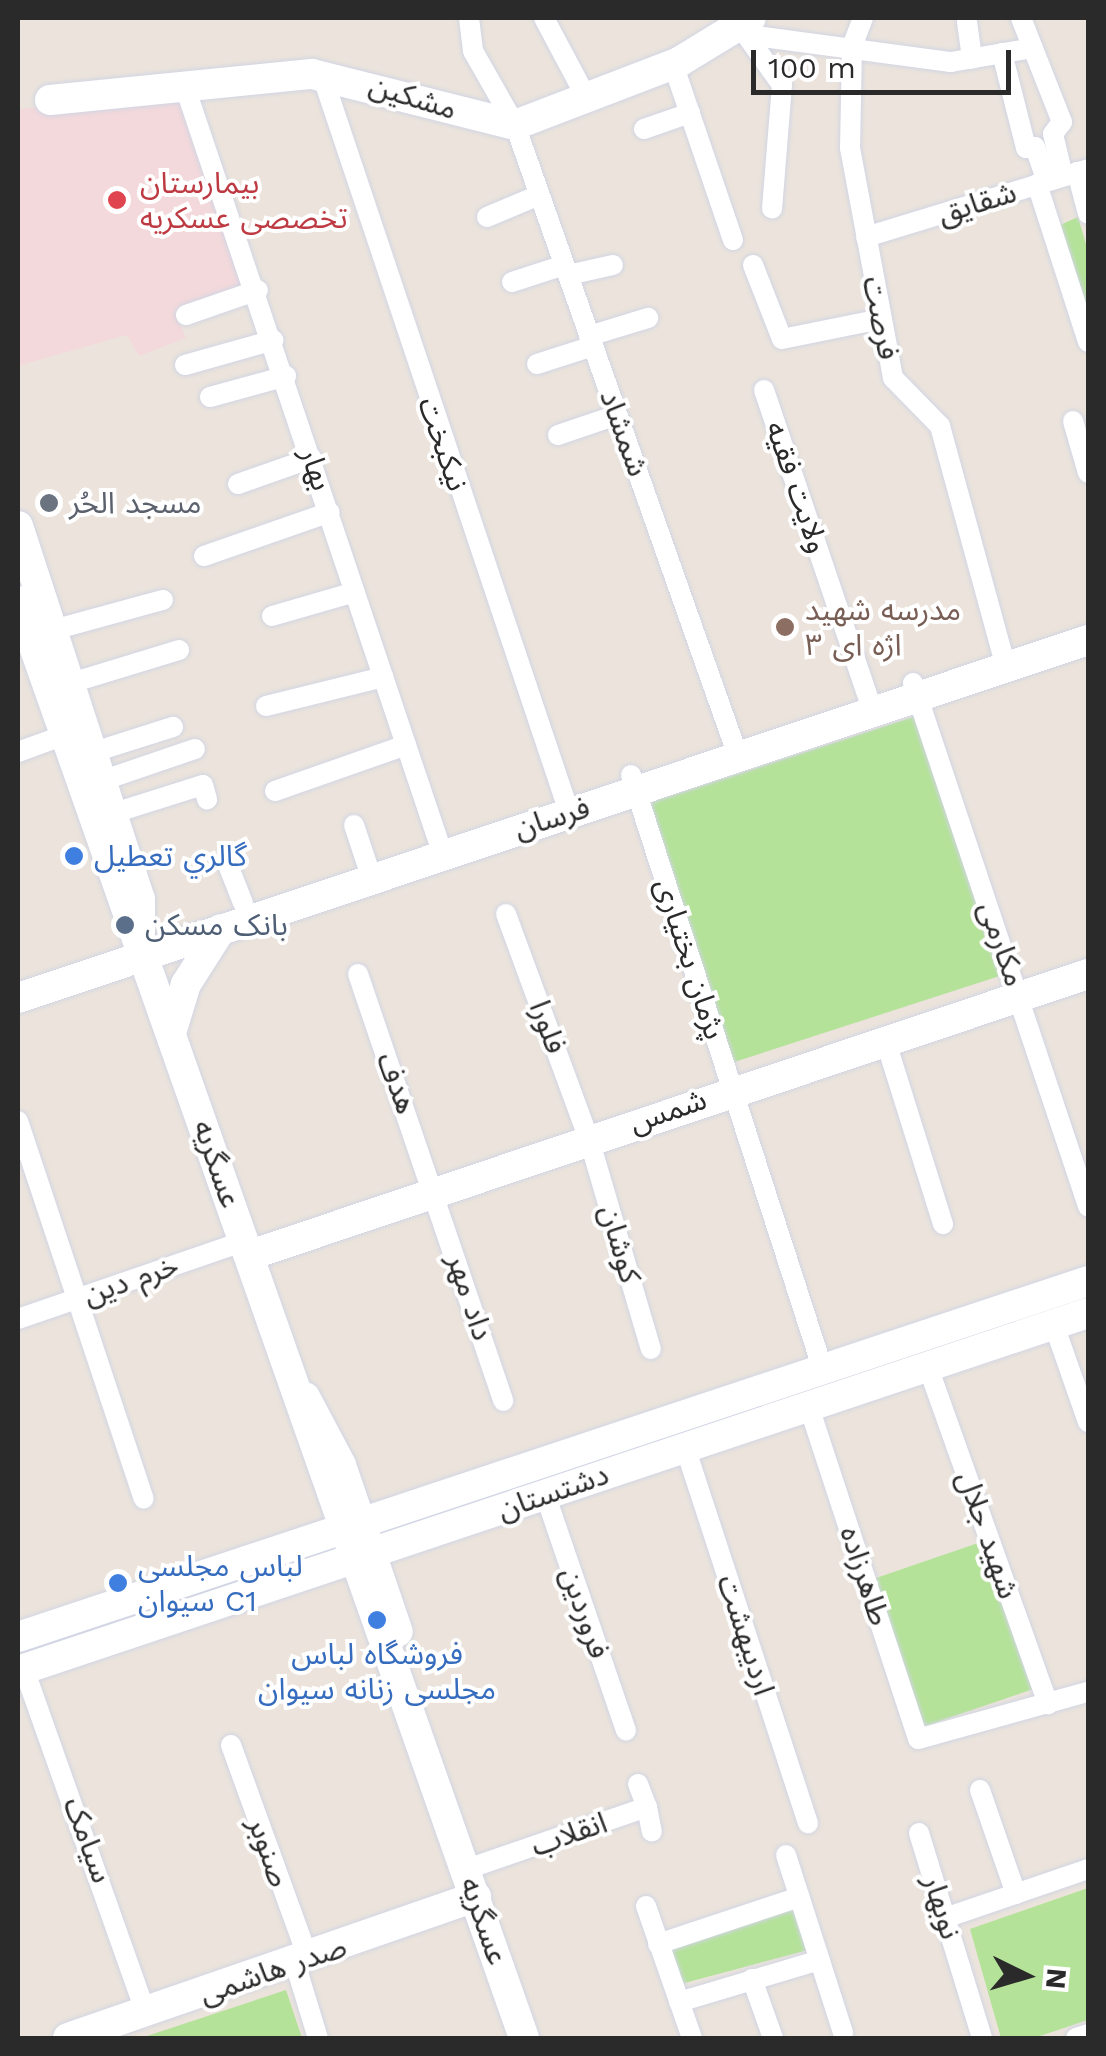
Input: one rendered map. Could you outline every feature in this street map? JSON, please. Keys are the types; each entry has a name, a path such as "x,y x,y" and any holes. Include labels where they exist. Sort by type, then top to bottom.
{"street":[{"name":"شمشاد","path":"469,18 473,51 515,125 733,742"},
{"path":"544,18 586,99"},
{"name":"فرصت","path":"863,18 852,46 850,148 893,378 940,426 1002,653"},
{"path":"1021,18 1062,122 1053,134 1088,342"},
{"path":"967,22 972,58"},
{"path":"515,125 673,64 739,24 852,46 972,58 1033,48"},
{"path":"739,24 782,85 772,209"},
{"path":"1002,53 1026,148 1036,147 1088,214"},
{"path":"673,64 733,240"},
{"name":"مشکین","path":"50,100 322,75 515,125"},
{"name":"نیکبخت","path":"322,75 566,805"},
{"name":"بهار","path":"185,86 258,290 439,846"},
{"path":"644,129 690,113"},
{"name":"شقایق","path":"866,237 1062,176"},
{"path":"487,217 540,195"},
{"path":"512,282 613,265"},
{"path":"754,265 782,339 881,320"},
{"path":"186,315 258,290"},
{"path":"536,364 648,318"},
{"path":"186,365 274,340"},
{"path":"210,397 286,376"},
{"name":"ولایت فقیه","path":"764,390 868,698"},
{"path":"558,435 618,415"},
{"path":"1073,422 1088,473"},
{"path":"238,484 312,458"},
{"path":"204,556 330,512"},
{"name":"عسگریه","path":"18,526 140,900 143,945"},
{"path":"272,616 355,592"},
{"path":"53,630 163,600"},
{"name":"عسگریه","path":"18,601 118,901 143,945 247,1248 362,1555 524,2038"},
{"name":"فرسان","path":"634,783 733,742 868,698 915,689 1002,653 1088,624"},
{"name":"فرسان","path":"18,998 243,903 369,869 915,689 1088,640"},
{"path":"71,683 178,650"},
{"path":"266,706 383,677"},
{"name":"مکارمی","path":"915,689 1088,1206"},
{"path":"99,766 173,727"},
{"path":"18,752 62,736"},
{"path":"275,791 406,745"},
{"path":"99,766 195,749"},
{"name":"پژمان بختیاری","path":"634,783 823,1370"},
{"path":"114,813 203,785 208,799"},
{"path":"354,825 369,869"},
{"path":"228,865 243,903"},
{"name":"فرسان","path":"18,979 220,929 369,869"},
{"name":"فلورا","path":"506,914 589,1139"},
{"path":"171,1032 186,984 220,929"},
{"name":"هدف","path":"358,974 436,1193"},
{"name":"شمس","path":"247,1248 436,1193 732,1089 1088,974"},
{"path":"885,1040 943,1224"},
{"path":"18,1121 144,1499"},
{"name":"کوشان","path":"589,1139 650,1349"},
{"name":"داد مهر","path":"436,1193 504,1401"},
{"name":"خرم دین","path":"18,1319 247,1248"},
{"name":"دشتستان","path":"18,1637 410,1502 1088,1282"},
{"name":"دشتستان","path":"21,1670 1088,1313"},
{"path":"1054,1325 1088,1422"},
{"name":"شهید جلال","path":"928,1367 1048,1704"},
{"name":"طاهرزاده","path":"809,1407 923,1742 1048,1704"},
{"name":"اردیبهشت","path":"685,1447 808,1823"},
{"path":"289,1544 312,1516 328,1464 370,1489 410,1502"},
{"name":"فروردین","path":"545,1494 626,1731"},
{"path":"296,1577 379,1607 432,1532"},
{"name":"سیامک","path":"21,1670 146,2013"},
{"path":"1048,1704 1088,1692"},
{"name":"صنوبر","path":"230,1745 301,1961 318,2038"},
{"path":"638,1784 647,1806"},
{"path":"980,1790 1016,1894"},
{"name":"انقلاب","path":"472,1883 647,1806 652,1832"},
{"name":"نوبهار","path":"918,1833 982,2038"},
{"path":"786,1855 843,2033"},
{"path":"945,1918 1088,1869"},
{"name":"صدر هاشمی","path":"68,2038 301,1961 472,1883"},
{"path":"658,1944 799,1896"},
{"path":"646,1906 692,2038"},
{"path":"679,2002 820,1960"},
{"path":"752,1979 773,2038"},
{"path":"1076,2038 1088,2034"}],"shaded area":[{"name":"بیمارستان تخصصی عسکریه","path":"181,98 245,286 174,311 186,338 139,356 127,335 18,366 18,109"}],"green space":[{"path":"1078,217 1088,251 1088,320 1058,226"},
{"path":"916,716 1000,976 731,1063 647,803"},
{"path":"981,1542 1032,1690 924,1727 873,1579"},
{"path":"1088,1888 1088,2020 1034,2038 1001,2038 970,1929"},
{"path":"798,1904 810,1949 679,1985 667,1939"},
{"path":"286,1990 302,2038 141,2038"}],"place":[{"name":"بیمارستان تخصصی عسکریه","path":"117,200"},
{"name":"مسجد الحُر","path":"49,503"},
{"name":"مدرسه شهید اژه ای ۳","path":"785,627"},
{"name":"گالري تعطيل","path":"74,856"},
{"name":"بانک مسکن","path":"125,925"},
{"name":"لباس مجلسی سیوان C1","path":"118,1583"},
{"name":"فروشگاه لباس مجلسی زنانه سیوان","path":"377,1620"}]}
